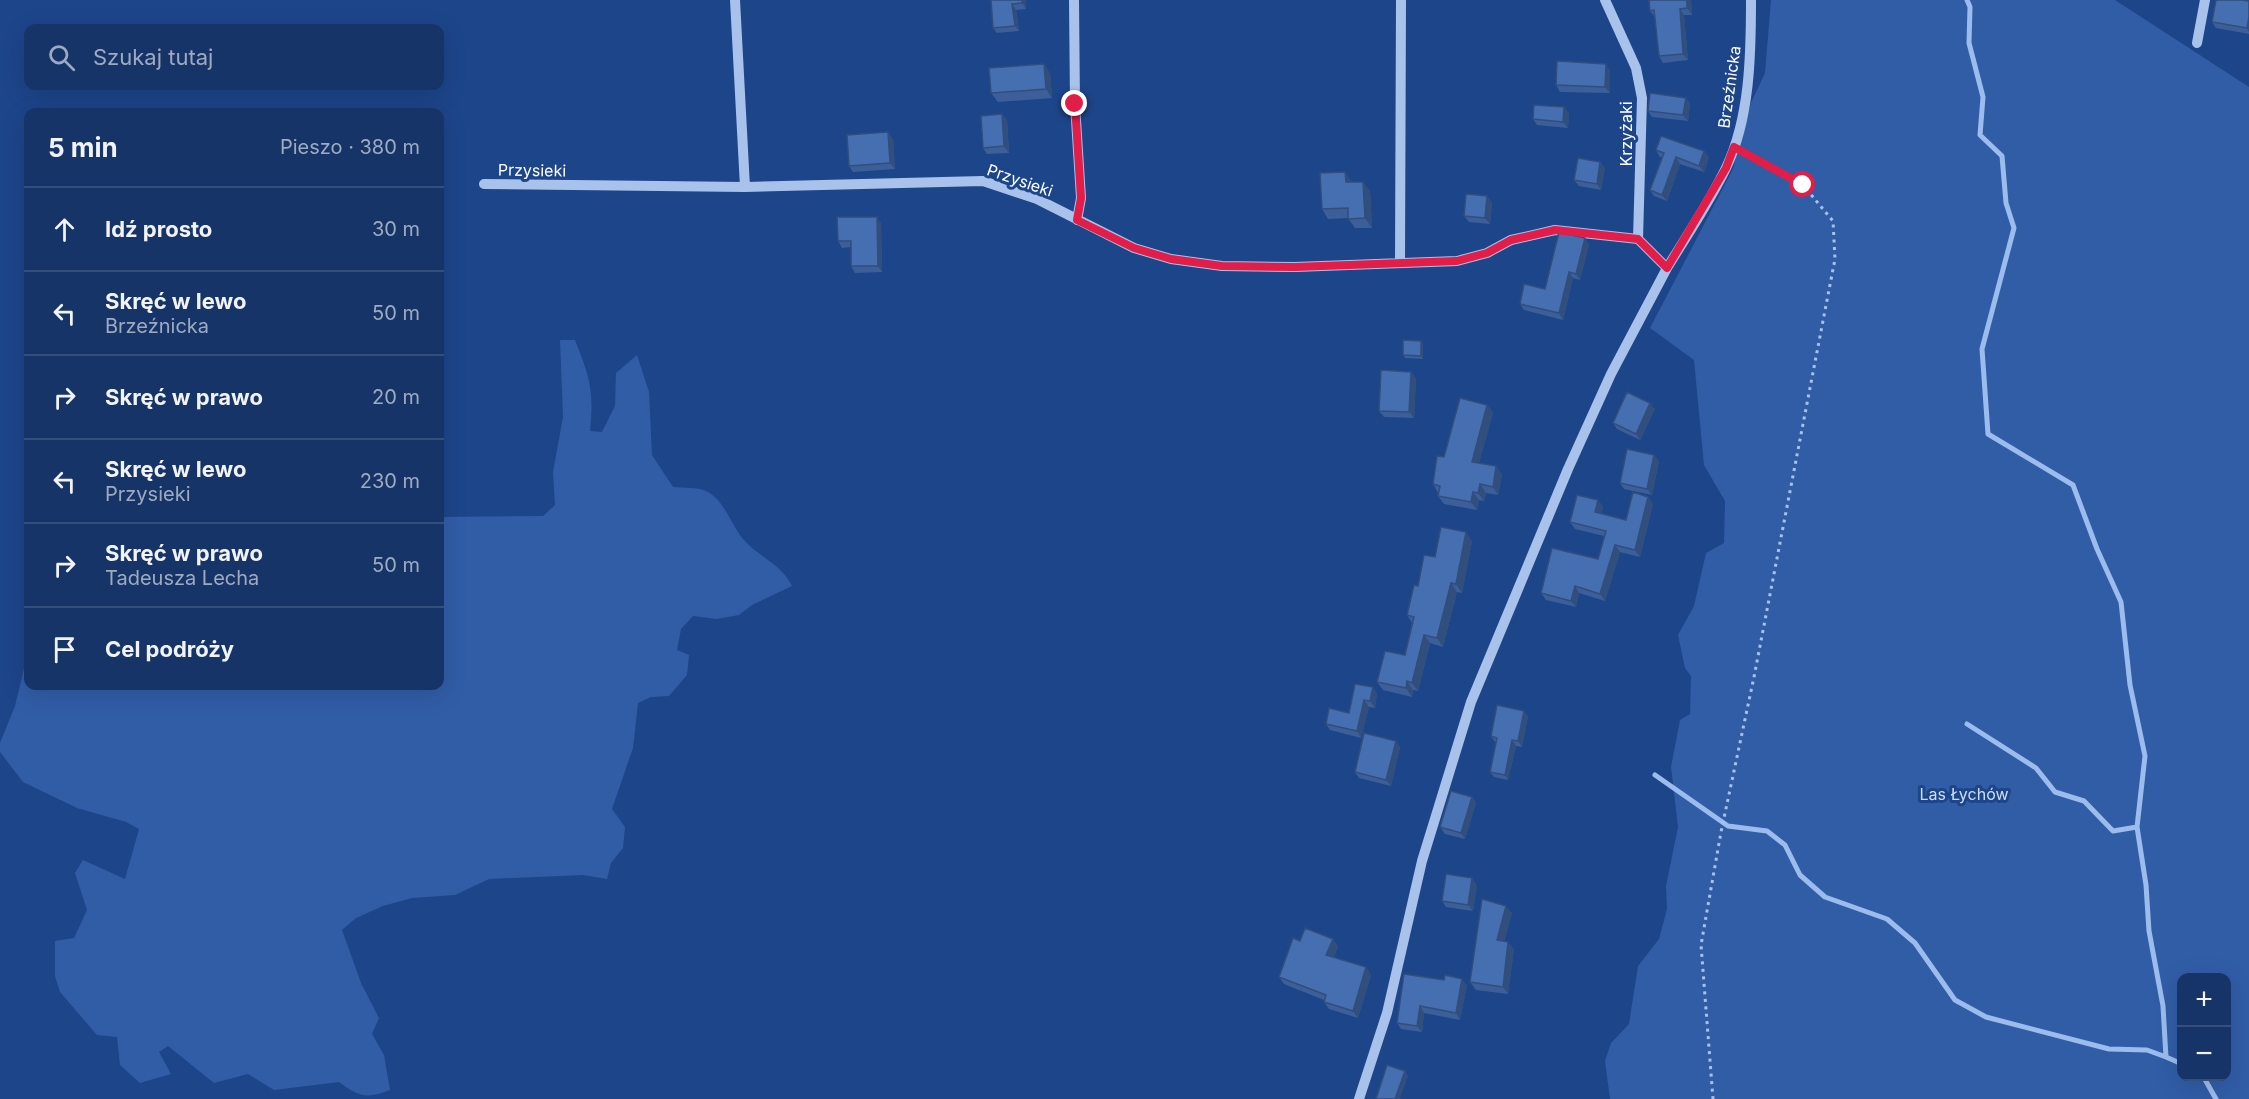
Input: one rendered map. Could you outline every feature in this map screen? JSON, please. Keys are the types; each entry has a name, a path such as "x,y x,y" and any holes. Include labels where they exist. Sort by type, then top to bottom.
{"street":[{"path":"735,0 745,188"},
{"path":"1074,0 1075,104 1081,198 1077,220"},
{"path":"1400,263 1401,0"},
{"name":"Krzyżaki","path":"1605,0 1636,68 1642,98 1638,239"},
{"name":"Brzeźnicka","path":"1359,1099 1387,1012 1422,861 1471,702 1568,469 1611,374 1667,268 1726,168 1734,147 1746,94 1751,0"},
{"path":"2197,43 2205,0"},
{"name":"Przysieki","path":"483,184 745,188 983,181 1037,199 1134,248 1171,259 1222,266 1457,261 1487,253 1511,240 1555,230 1638,239"},
{"path":"1638,239 1667,268"}],"path":[{"path":"1713,1099 1701,945 1721,832 1835,259 1833,221 1803,185 1734,147"}],"green space":[{"name":"Las Łychów","path":"1771,0 2115,0 2249,87 2249,1099 1610,1099 1605,1061 1611,1043 1629,1024 1638,966 1659,939 1667,909 1666,886 1678,827 1671,767 1680,720 1690,714 1691,676 1685,668 1678,635 1694,606 1706,553 1724,543 1725,501 1704,465 1694,360 1650,328 1733,169 1751,103 1765,73"},
{"path":"560,340 575,340 584,364 591,394 590,431 602,432 615,406 616,373 637,355 649,392 652,455 673,487 699,489 712,495 722,505 746,542 781,571 792,586 752,605 739,615 717,619 693,616 681,629 677,650 689,655 687,675 669,696 651,697 638,703 633,748 612,809 625,827 623,848 611,863 607,879 583,875 489,879 455,895 412,898 383,906 356,918 342,930 361,983 379,1018 372,1034 384,1055 390,1090 375,1095 363,1095 339,1082 274,1090 248,1074 214,1083 168,1046 159,1052 171,1074 140,1083 120,1065 117,1037 97,1035 60,992 55,976 55,941 74,938 87,910 75,873 83,860 125,879 139,829 126,822 77,808 23,782 0,752 0,743 15,706 24,668 24,690 444,690 444,517 543,516 555,505 553,472 563,417"}],"building":[{"path":"991,0 1022,0 1022,3 1012,4 1015,26 993,28"},
{"path":"1649,0 1687,0 1687,8 1680,9 1683,54 1659,56 1654,10 1650,11"},
{"path":"2216,0 2249,1 2247,28 2212,22"},
{"path":"1557,61 1606,64 1605,87 1556,85"},
{"path":"1044,64 1046,89 991,93 989,68"},
{"path":"1650,93 1686,98 1683,115 1648,111"},
{"path":"1534,105 1564,107 1563,122 1533,119"},
{"path":"1002,114 1004,146 983,148 981,116"},
{"path":"888,132 890,163 849,166 847,135"},
{"path":"1661,136 1704,151 1699,166 1676,157 1662,195 1650,190 1664,153 1656,150"},
{"path":"1578,158 1600,162 1597,184 1574,180"},
{"path":"1345,172 1346,182 1363,182 1365,218 1348,219 1348,208 1322,209 1320,173"},
{"path":"1466,194 1487,196 1485,218 1464,216"},
{"path":"837,217 877,217 878,266 851,266 851,241 838,241"},
{"path":"1559,232 1585,238 1576,274 1569,272 1559,313 1520,304 1524,284 1545,289"},
{"path":"1403,340 1421,341 1421,356 1403,355"},
{"path":"1381,370 1411,372 1409,412 1379,411"},
{"path":"1627,392 1650,403 1636,434 1613,423"},
{"path":"1460,398 1487,405 1472,462 1496,466 1493,487 1480,484 1478,493 1473,492 1471,502 1438,496 1440,486 1433,484 1437,456 1444,457"},
{"path":"1627,449 1654,455 1647,489 1620,483"},
{"path":"1633,492 1648,497 1635,550 1615,545 1600,594 1575,586 1571,601 1541,593 1552,548 1598,559 1606,531 1570,522 1577,495 1598,500 1595,512 1626,520"},
{"path":"1441,527 1466,532 1456,584 1451,583 1437,638 1424,635 1412,683 1407,681 1406,688 1377,682 1385,651 1405,655 1414,617 1407,615 1414,585 1418,586 1424,555 1435,557"},
{"path":"1355,684 1373,687 1370,701 1364,700 1357,731 1326,724 1329,708 1349,713"},
{"path":"1497,705 1524,711 1518,741 1512,740 1505,775 1490,772 1497,738 1491,736"},
{"path":"1364,733 1396,741 1386,780 1355,772"},
{"path":"1451,791 1472,797 1461,833 1440,827"},
{"path":"1446,874 1472,878 1468,905 1442,901"},
{"path":"1482,899 1506,906 1497,940 1508,942 1503,987 1470,982"},
{"path":"1305,928 1333,939 1326,955 1366,967 1353,1011 1324,1002 1326,995 1279,977 1293,938 1300,941"},
{"path":"1404,974 1444,980 1445,975 1462,979 1456,1013 1420,1006 1417,1026 1397,1023"},
{"path":"1387,1065 1405,1071 1395,1099 1376,1099"}],"waterway":[{"path":"1967,0 1970,7 1969,43 1983,97 1980,135 2002,156 2006,203 2014,228 1982,349 1988,434 2073,485 2097,549 2121,602 2130,685 2145,756 2137,827 2146,885 2149,931 2163,1006 2166,1057 2177,1062"},
{"path":"1967,724 2036,768 2055,792 2084,801 2113,831 2137,827"},
{"path":"1655,775 1728,826 1767,831 1785,845 1800,875 1825,897 1887,919 1915,943 1955,1000 1986,1017 2109,1049 2147,1050 2166,1057"},
{"path":"2206,1081 2216,1099"}],"route":[{"path":"1075,104 1081,198 1077,220 1134,248 1171,259 1222,266 1295,267 1457,261 1487,253 1511,240 1555,230 1575,230 1638,239 1667,268 1726,168 1734,147 1803,185"}]}
